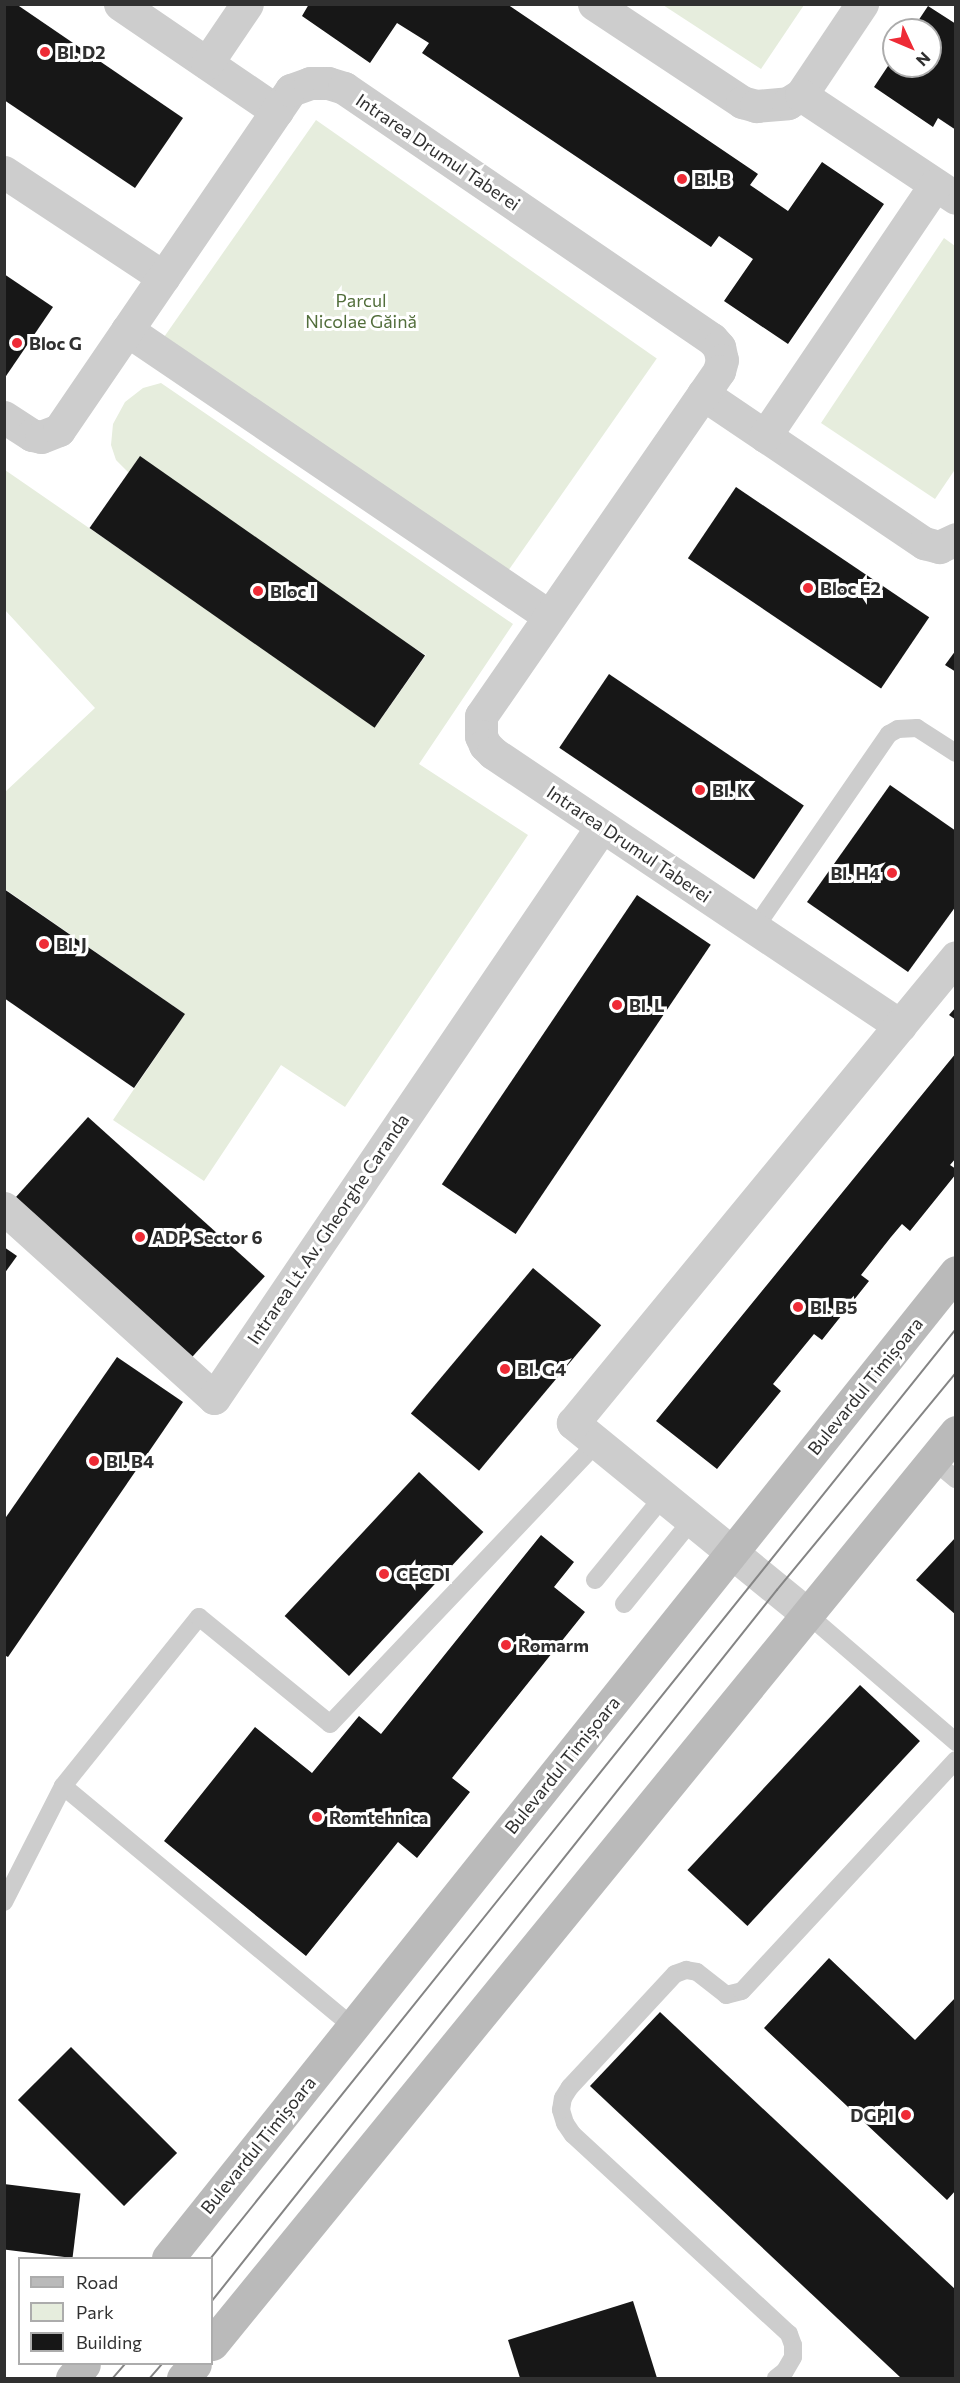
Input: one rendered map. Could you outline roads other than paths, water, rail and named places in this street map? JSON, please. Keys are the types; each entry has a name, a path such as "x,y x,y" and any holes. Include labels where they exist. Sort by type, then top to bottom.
{"main road":[{"name":"Bulevardul Timișoara","path":"170,2257 956,1272"},
{"path":"213,2343 806,1613 944,1469 956,1432"},
{"path":"72,2379 83,2365"},
{"path":"183,2379 194,2365"}],"street":[{"path":"120,4 277,111"},
{"path":"207,63 247,4"},
{"path":"594,4 742,102 756,106 788,103 801,95 862,4"},
{"name":"Intrarea Drumul Taberei","path":"4,417 32,435 41,437 59,430 291,90 310,83 328,83 344,88 712,339 719,347 722,360 719,371 481,716 481,736 493,753 900,1025"},
{"path":"765,436 945,192 801,95"},
{"path":"4,172 163,277"},
{"path":"127,330 549,616"},
{"path":"703,394 924,543 939,547 956,539"},
{"name":"Intrarea Lt. Av. Gheorghe Caranda","path":"4,1208 214,1398 602,826"},
{"path":"806,1613 573,1423 956,957"}],"lane":[{"path":"755,928 889,735 898,729 917,728 956,753"},
{"path":"4,1902 63,1786 199,1617 330,1724 597,1443"},
{"path":"595,1580 663,1497"},
{"path":"624,1604 692,1520"},
{"path":"806,1613 956,1742"},
{"path":"776,2379 785,2371 793,2357 793,2345 789,2334 573,2135 564,2123 561,2110 563,2098 570,2087 675,1974 686,1970 697,1972 726,1995 742,1991 956,1760"},
{"path":"63,1786 353,2027"}],"tram line":[{"path":"212,2257 956,1329"},
{"path":"213,2300 777,1590 956,1373"},
{"path":"113,2378 124,2365"},
{"path":"150,2378 161,2365"}],"place":[{"name":"Bl. D2","path":"45,52"},
{"name":"Bl. B","path":"682,179"},
{"name":"Bloc G","path":"17,343"},
{"name":"Bloc E2","path":"808,588"},
{"name":"Bloc I","path":"258,591"},
{"name":"Bl. K","path":"700,790"},
{"name":"Bl. H4","path":"892,873"},
{"name":"Bl. J","path":"44,944"},
{"name":"Bl. L","path":"617,1005"},
{"name":"ADP Sector 6","path":"140,1237"},
{"name":"Bl. B5","path":"798,1307"},
{"name":"Bl. G4","path":"505,1369"},
{"name":"Bl. B4","path":"94,1461"},
{"name":"CECDI","path":"384,1574"},
{"name":"Romarm","path":"506,1645"},
{"name":"Romtehnica","path":"317,1817"},
{"name":"DGPI","path":"906,2115"}],"park label":[{"name":"Parcul Nicolae Găină","path":"361,311"}]}
